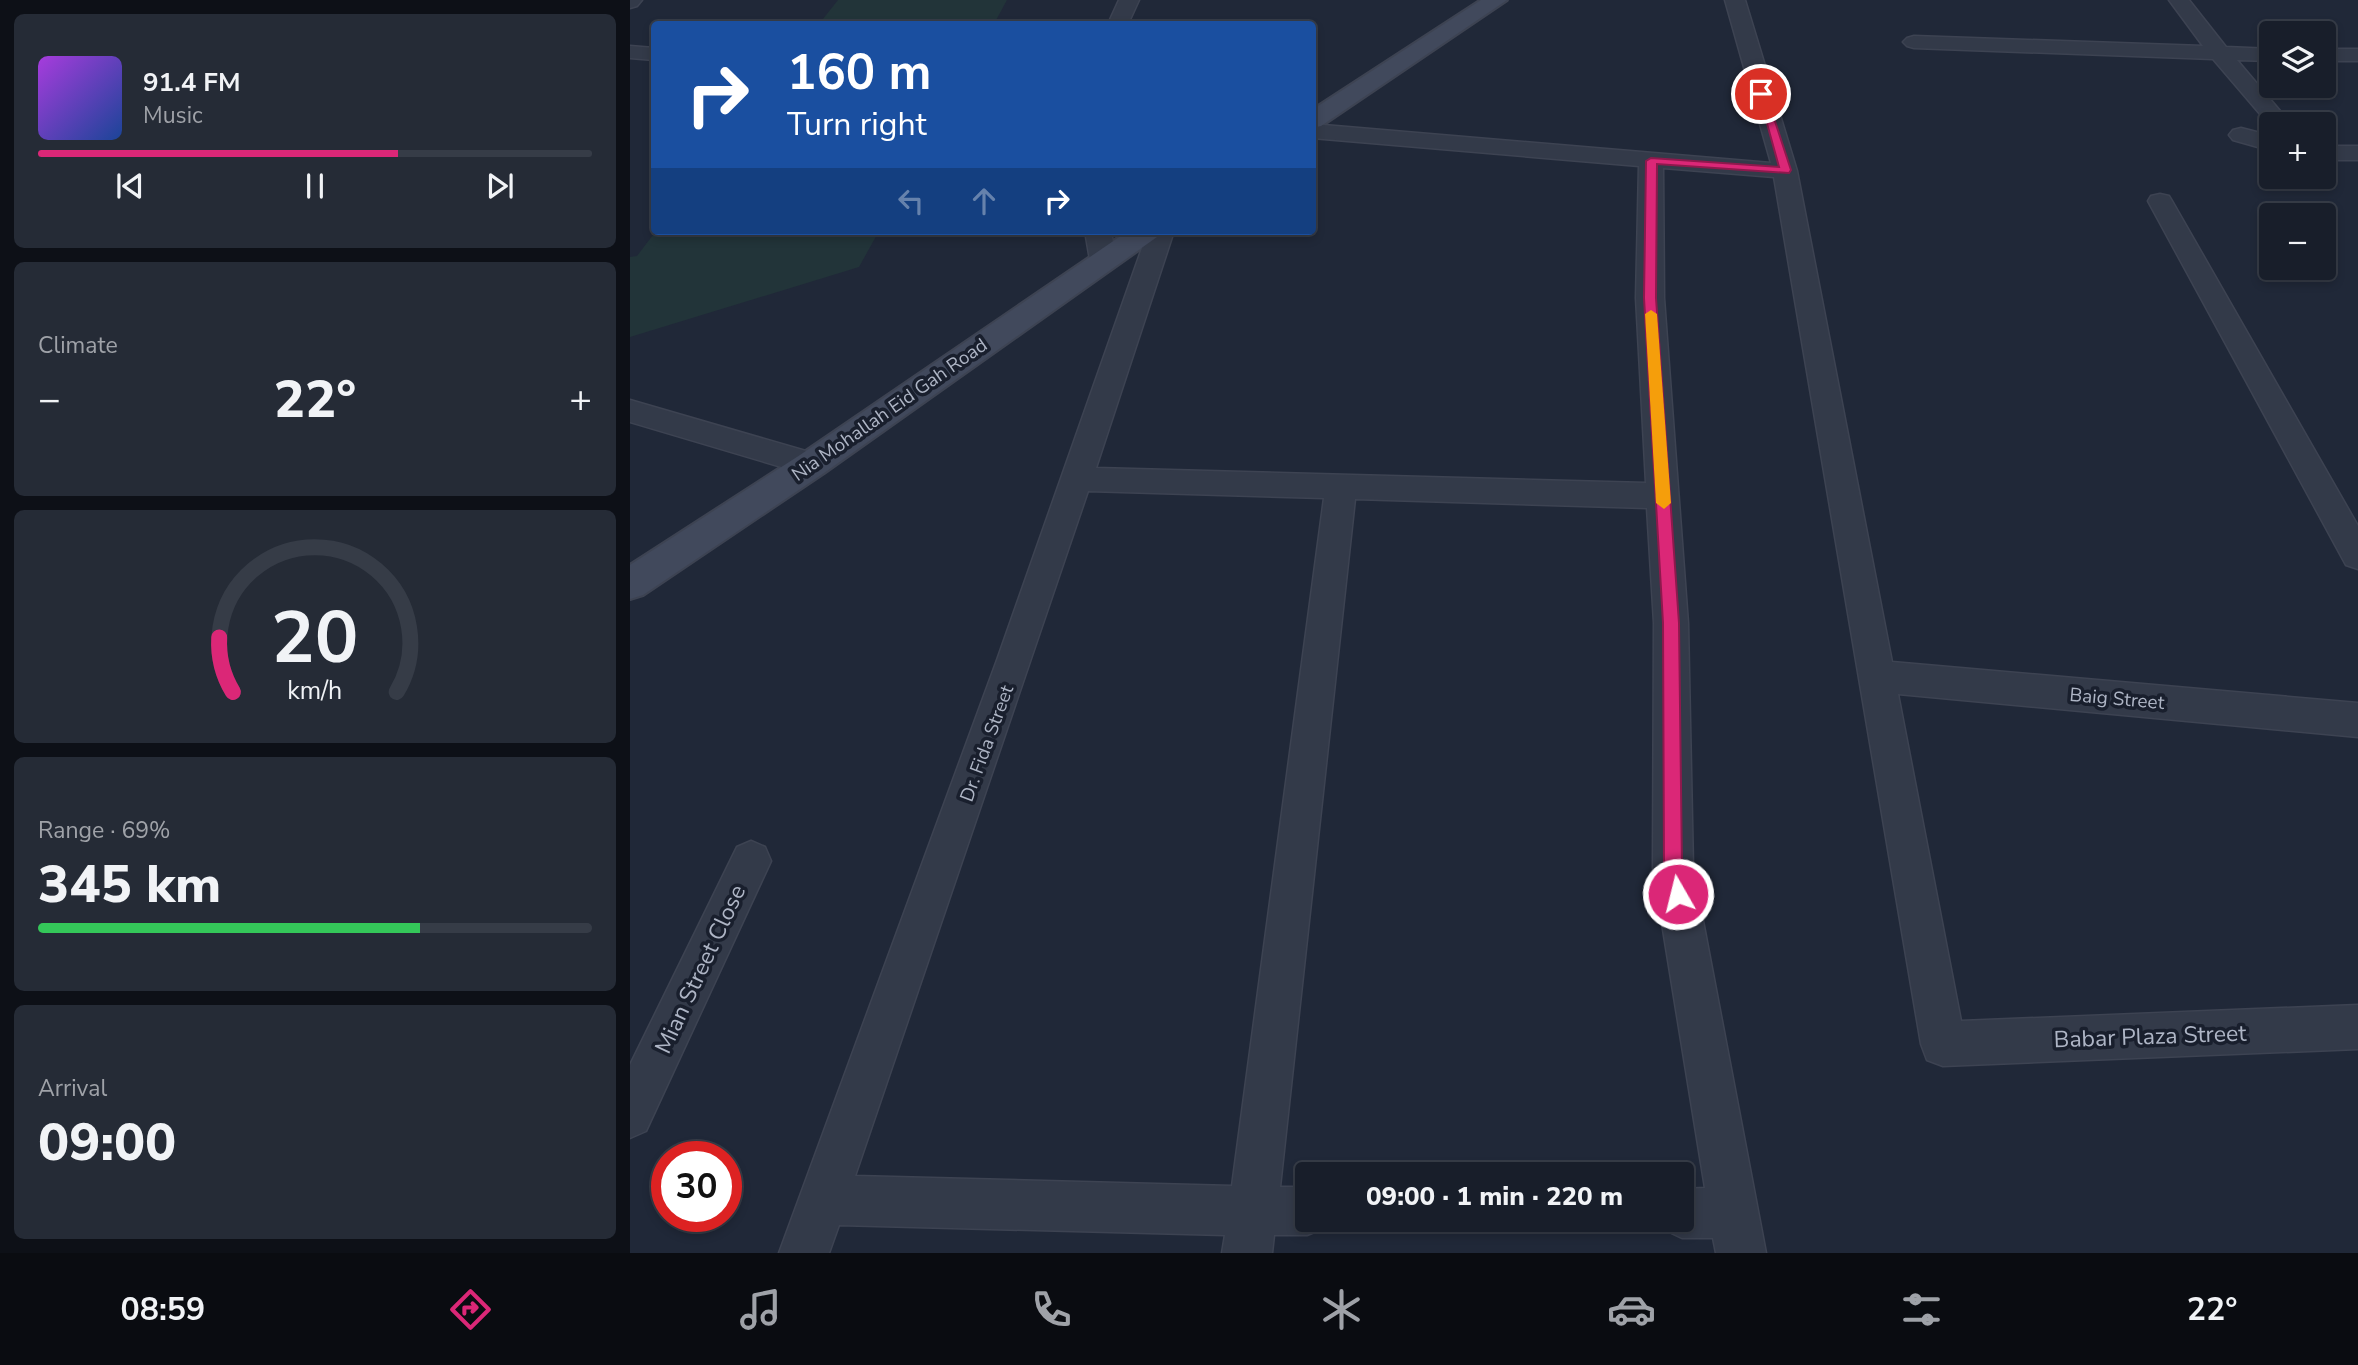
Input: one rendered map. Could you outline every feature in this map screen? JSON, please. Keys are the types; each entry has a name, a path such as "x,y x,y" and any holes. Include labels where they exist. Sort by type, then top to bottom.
{"main road":[{"path":"1316,118 1496,0"},
{"name":"Nia Mohallah Eid Gah Road","path":"630,584 812,464 1101,245 1134,235"}],"street":[{"path":"1119,21 1129,0"},
{"path":"1735,0 1785,170 1877,676"},
{"path":"2179,0 2220,54 2270,112"},
{"path":"1914,41 2259,55"},
{"path":"630,51 651,54"},
{"path":"2336,55 2358,55"},
{"path":"1316,131 1785,170"},
{"path":"2241,135 2259,140"},
{"path":"2336,153 2358,153"},
{"path":"1651,161 1650,298 1671,623 1673,868 1738,1233 1694,1217"},
{"path":"2160,201 2358,556"},
{"name":"Dr. Fida Street","path":"804,1253 1015,660 1160,235"},
{"path":"630,411 812,464"},
{"path":"1077,479 1663,496"},
{"path":"1250,1232 1341,486"},
{"name":"Baig Street","path":"1877,676 2358,720"},
{"name":"Babar Plaza Street","path":"1877,676 1943,1044 2358,1027"},
{"name":"Mian Street Close","path":"630,1115 751,861"},
{"path":"823,1200 1250,1232 1295,1215"}],"shaded area":[{"path":"838,0 1007,0 996,21 821,21"},
{"path":"653,235 877,235 859,267 630,337 630,257 637,256"}],"slow traffic":[{"path":"1651,314 1664,503"}],"route":[{"path":"1678,894 1673,868 1671,623 1650,298 1651,161 1785,170 1761,94"}]}
